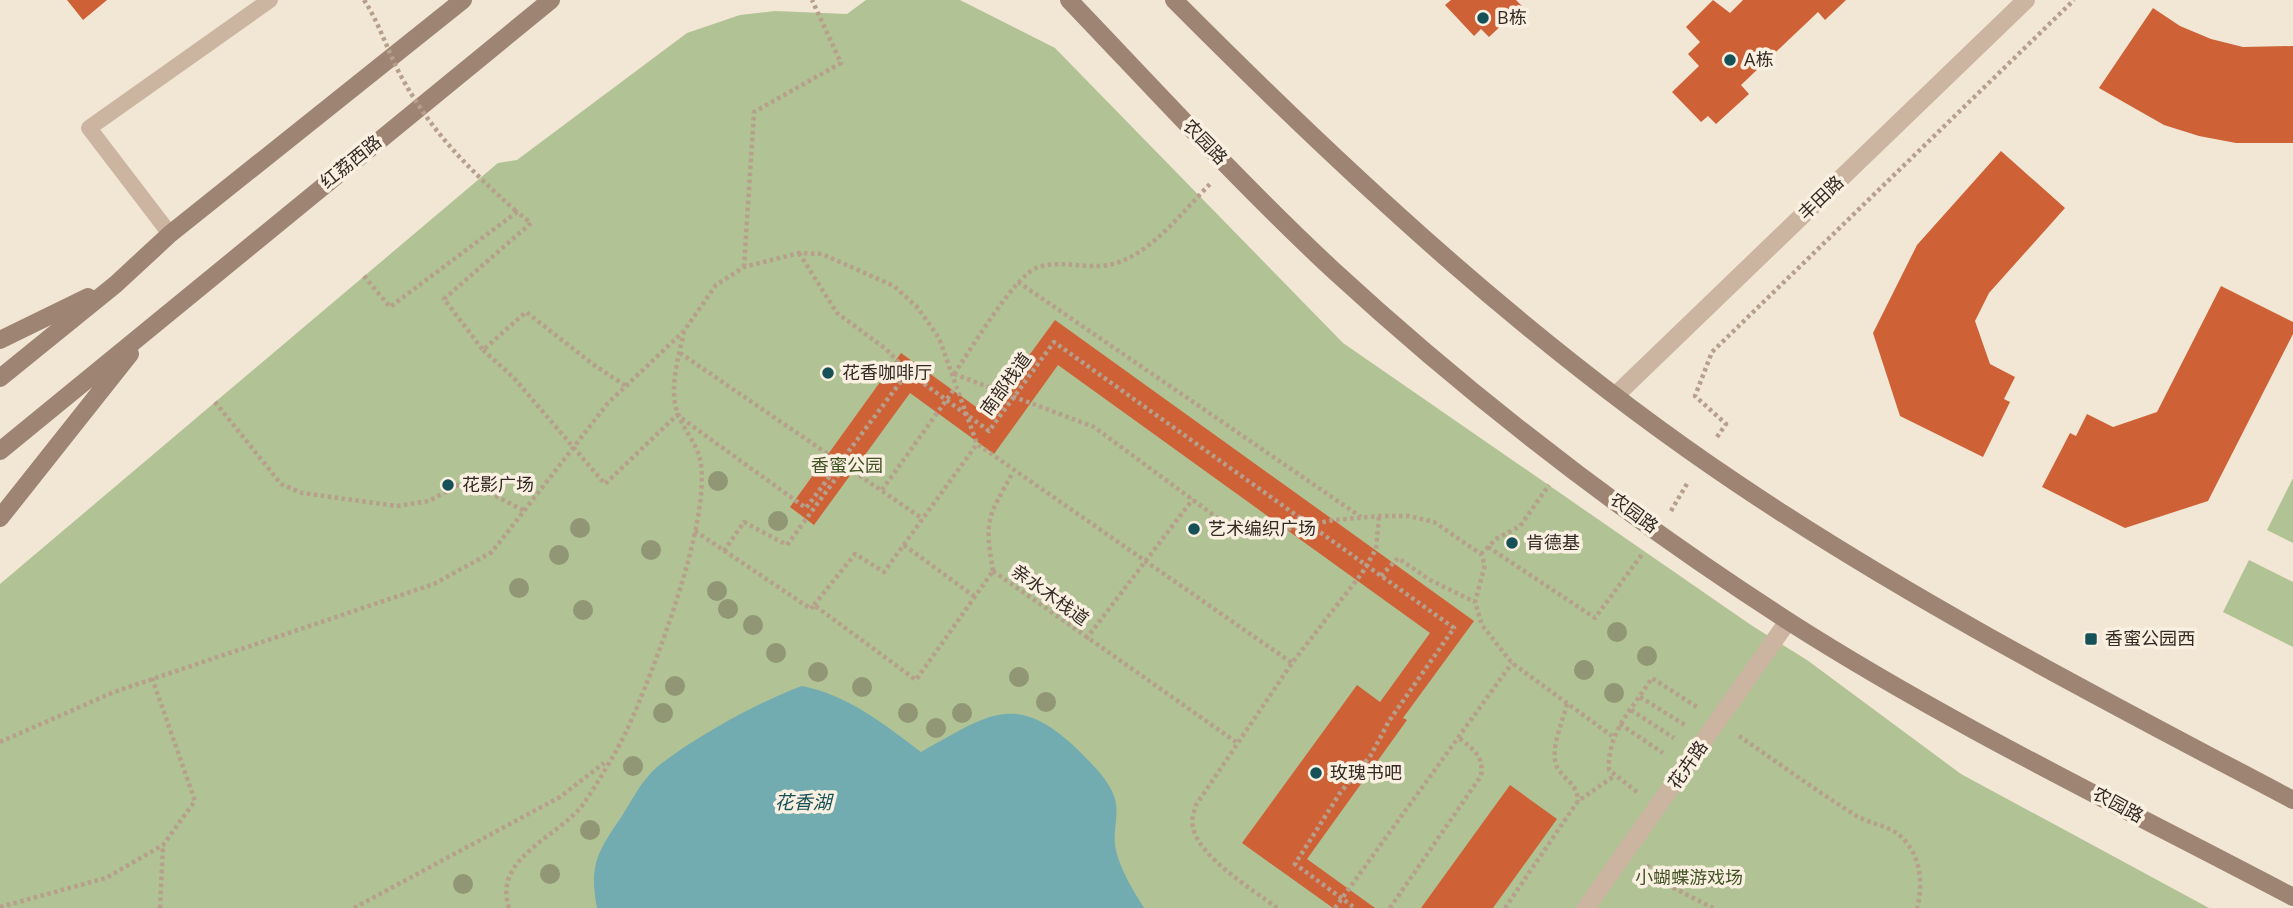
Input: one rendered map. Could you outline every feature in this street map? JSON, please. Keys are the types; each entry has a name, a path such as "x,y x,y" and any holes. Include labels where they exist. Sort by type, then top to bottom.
{"main road":[{"path":"0,378 116,284 170,234 463,0"},
{"name":"红荔西路","path":"0,451 551,0"},
{"name":"农园路","path":"1069,0 1229,167 1333,269 1485,400 1659,531 1788,621 1962,722 2293,897"},
{"path":"1174,0 1382,202 1542,337 1701,459 1854,559 1996,643 2293,800"},
{"path":"0,340 116,284"},
{"name":"红荔西路","path":"0,518 152,326"}],"street":[{"name":"丰田路","path":"1616,395 2026,0"},
{"name":"花卉路","path":"1586,908 1788,621"}],"lane":[{"path":"170,234 89,128 270,0"}],"path":[{"path":"364,0 401,77 438,135 466,166 530,223 444,299 483,349 513,377 605,484 677,415 806,508 908,372 886,349 837,313 799,253"},
{"path":"744,267 754,112 841,63 811,0"},
{"path":"1488,547 1595,618 1659,531 1701,459 1726,424 1695,397 1712,352 2074,0"},
{"path":"954,374 1018,282 1036,268 1068,264 1102,266 1128,260 1229,167"},
{"path":"364,276 390,307 517,212"},
{"path":"0,742 152,678 434,584 492,552 608,403 684,331 716,285 744,267 774,257 799,253 822,254 894,286 918,308 939,338 954,374 955,387 976,444 1292,663"},
{"path":"1018,282 1361,517"},
{"path":"483,349 526,312 594,365 626,386"},
{"path":"509,908 506,880 520,859 569,821 584,803 626,732 668,624 700,507 700,459 676,409 684,331"},
{"name":"南部栈道","path":"908,372 989,430 1054,342 1454,628 1389,721 1371,755 1340,793 1295,864 1355,908"},
{"path":"680,353 923,519"},
{"path":"954,374 1094,427 1231,528 1261,534 1379,516 1409,516 1434,522 1481,554 1485,565 1475,602 1482,625 1512,663 1612,736"},
{"path":"882,490 955,387"},
{"path":"215,402 281,484 302,493 397,506 429,501 458,485 478,487 525,510"},
{"path":"695,531 811,609 855,554 884,572 976,444"},
{"path":"1481,554 1520,526 1566,462"},
{"path":"724,551 744,522 787,545 845,466"},
{"path":"993,571 986,530 992,510 1013,472"},
{"path":"1086,639 1193,499"},
{"path":"1278,908 1216,861 1200,844 1193,828 1196,805 1236,742 1292,663 1362,573 1376,549 1379,516"},
{"path":"904,545 975,597"},
{"path":"1381,576 1398,558 1430,580 1475,602"},
{"name":"亲水木栈道","path":"814,605 916,680 993,571 1236,742"},
{"path":"1335,908 1512,663"},
{"path":"0,907 106,878 163,845 195,801 152,678"},
{"path":"1506,908 1578,801 1614,776 1609,770 1612,736 1652,678 1858,817 1892,829 1907,842 1918,866 1921,894 1917,908"},
{"path":"1640,697 1696,753"},
{"path":"1567,704 1555,752 1557,768 1577,790 1578,801"},
{"path":"1631,710 1696,753"},
{"path":"1620,724 1696,753"},
{"path":"1390,908 1481,776 1483,764 1478,753 1459,738"},
{"path":"354,908 561,797 608,761"},
{"path":"160,908 163,845"},
{"path":"1629,848 1662,881 1713,908"}],"green space":[{"name":"香蜜公园","path":"866,0 960,0 1055,48 1343,343 1751,625 1807,660 1961,774 2209,908 0,908 0,584 498,163 517,160 687,33 740,15 775,11 847,14"},
{"path":"2293,478 2293,543 2267,530"},
{"path":"2249,560 2293,582 2293,647 2223,612"}],"water":[{"name":"花香湖","path":"802,686 850,703 921,752 983,719 1001,715 1018,714 1056,731 1094,766 1114,796 1115,839 1119,861 1144,908 597,908 594,881 597,860 606,841 651,773 689,744 726,722"}],"building":[{"path":"67,0 107,0 83,20"},
{"name":"B栋","path":"1451,0 1516,0 1522,6 1489,37 1481,29 1474,36 1445,5"},
{"name":"A栋","path":"1713,0 1730,13 1743,0 1846,0 1825,20 1818,12 1741,85 1749,94 1716,124 1708,116 1701,122 1672,92 1699,66 1688,54 1700,42 1686,27"},
{"path":"2153,8 2180,26 2211,39 2243,47 2293,46 2293,143 2236,143 2199,136 2164,125 2099,88"},
{"path":"2001,151 2065,208 1989,293 1975,321 1990,364 2015,377 2004,399 2010,402 1983,457 1900,416 1873,333 1917,245"},
{"path":"2221,286 2293,322 2293,334 2208,501 2125,528 2042,487 2070,433 2076,436 2087,414 2113,427 2157,412"},
{"path":"1055,320 1474,621 1403,718 1407,720 1307,859 1375,908 1333,908 1242,843 1357,685 1380,702 1430,633 1058,365 994,454 910,393 814,525 790,507 901,353 986,414"},
{"path":"1510,785 1557,819 1493,908 1421,908"}],"place":[{"name":"B栋","path":"1483,18"},
{"name":"A栋","path":"1730,60"},
{"name":"花香咖啡厅","path":"828,373"},
{"name":"花影广场","path":"448,485"},
{"name":"艺术编织广场","path":"1194,529"},
{"name":"肯德基","path":"1512,543"},
{"name":"香蜜公园西","path":"2091,639"},
{"name":"玫瑰书吧","path":"1316,773"}],"park label":[{"name":"小蝴蝶游戏场","path":"1689,878"}]}
